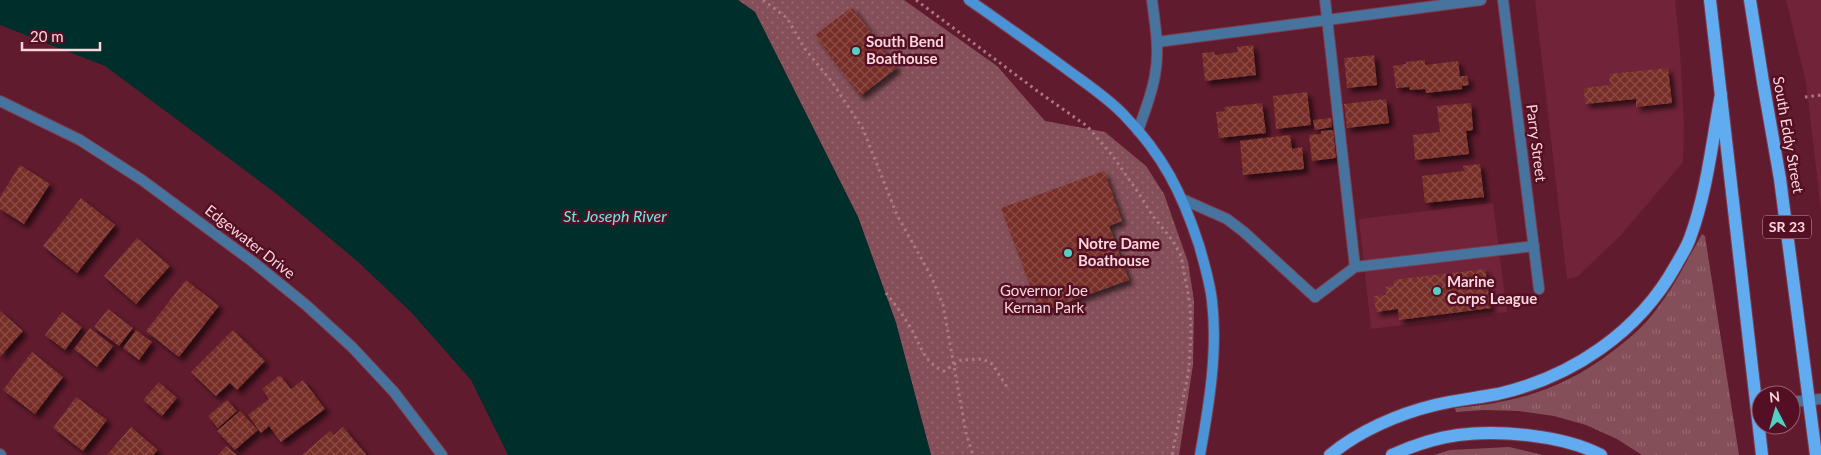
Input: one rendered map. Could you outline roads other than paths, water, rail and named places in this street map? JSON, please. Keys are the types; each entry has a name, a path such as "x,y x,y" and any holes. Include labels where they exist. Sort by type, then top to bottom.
{"main road":[{"path":"1710,0 1756,385"},
{"name":"South Eddy Street","path":"1750,0 1815,399 1816,455"},
{"path":"1330,455 1374,427 1399,415 1435,404 1498,394 1556,374 1590,356 1622,333 1647,307 1669,277 1690,240 1701,203 1721,94"},
{"path":"1392,455 1414,446 1457,435 1509,434 1552,439 1601,455"},
{"path":"1761,435 1762,455"}],"street":[{"path":"969,0 1092,87 1124,115 1155,151 1175,183 1204,261 1212,300 1211,381 1200,455"},
{"path":"1138,132 1155,75 1157,42 1152,0"},
{"path":"1325,0 1355,267"},
{"path":"1157,42 1481,0"},
{"name":"Parry Street","path":"1502,0 1539,289"},
{"name":"Edgewater Drive","path":"0,101 80,140 104,155 142,180 253,262 352,347 394,392 442,455"},
{"path":"1182,199 1226,219 1244,232 1315,297 1355,267 1534,246"},
{"path":"1801,401 1815,399"}],"water":[{"name":"St. Joseph River","path":"0,0 738,0 755,12 858,217 896,323 931,455 508,455 471,380 411,312 357,261 278,195 105,66 0,25"}],"place":[{"name":"South Bend Boathouse","path":"856,51"},
{"name":"Notre Dame Boathouse","path":"1068,253"},
{"name":"Marine Corps League","path":"1437,291"}],"park label":[{"name":"Governor Joe Kernan Park","path":"1044,300"}]}
